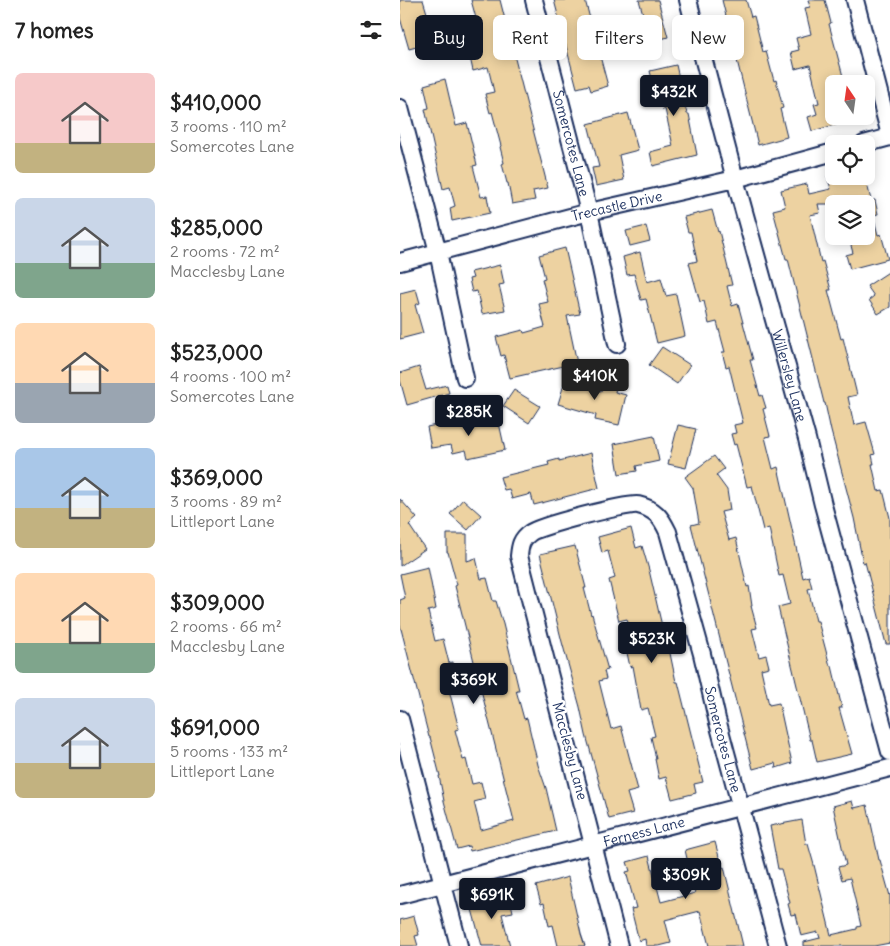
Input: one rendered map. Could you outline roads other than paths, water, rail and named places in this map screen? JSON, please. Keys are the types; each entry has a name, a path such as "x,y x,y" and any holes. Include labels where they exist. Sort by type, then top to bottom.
{"street":[{"name":"Somercotes Lane","path":"534,0 589,212 617,344"},
{"name":"Willersley Lane","path":"688,0 735,179 808,439 823,505 890,752"},
{"path":"855,0 890,136 875,141"},
{"path":"400,108 438,252 465,378"},
{"name":"Trecastle Drive","path":"400,262 589,212 735,179 825,154"},
{"name":"Somercotes Lane","path":"519,556 521,541 530,532 548,525 635,505 652,510 661,518 668,532 702,654 717,718 778,946"},
{"name":"Macclesby Lane","path":"519,556 620,946"},
{"path":"400,719 460,946"},
{"name":"Ferness Lane","path":"400,895 890,768"}]}
